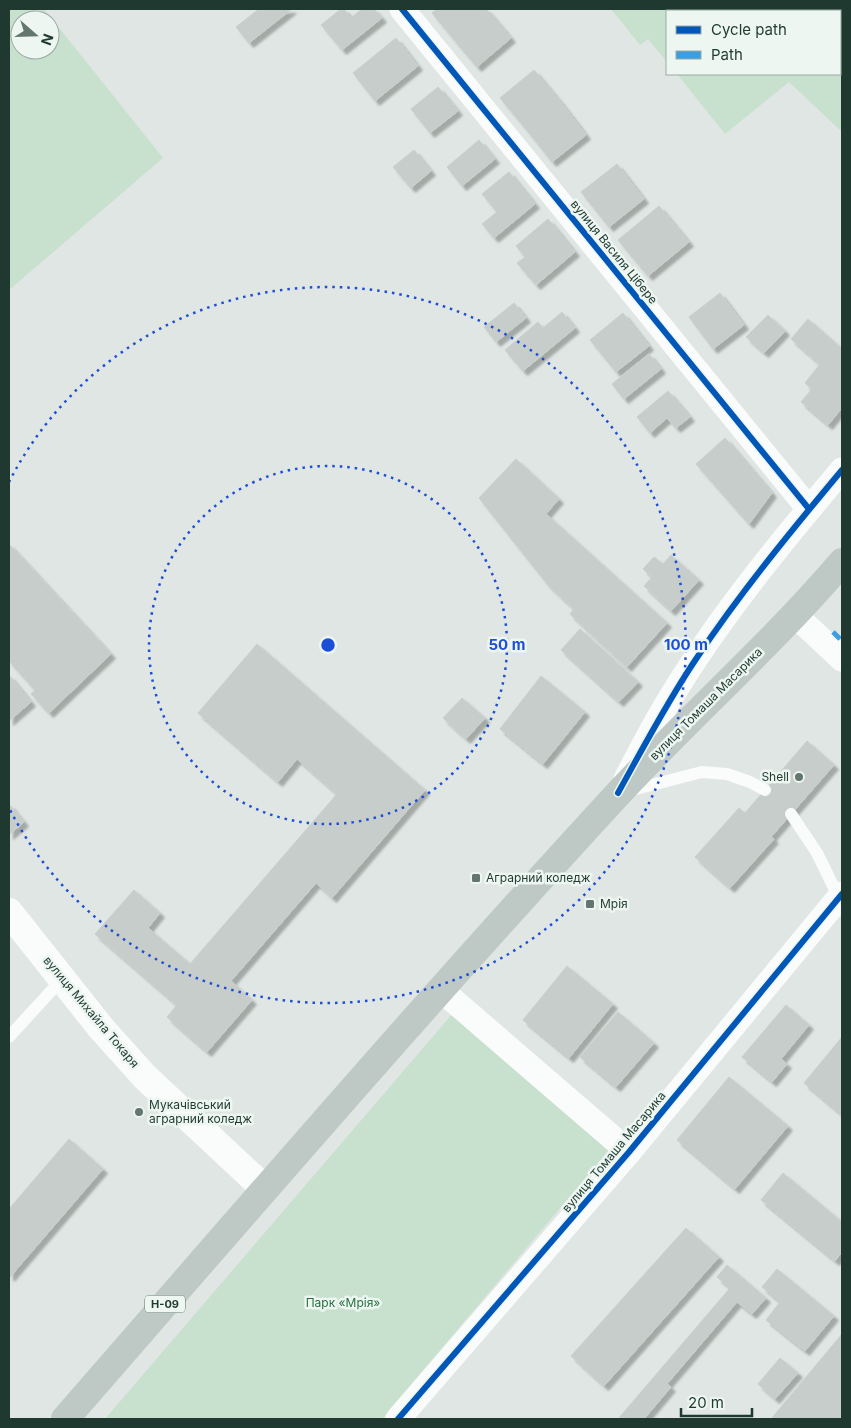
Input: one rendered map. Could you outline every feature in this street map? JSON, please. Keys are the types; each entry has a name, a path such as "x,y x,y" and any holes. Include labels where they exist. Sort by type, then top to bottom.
{"main road":[{"name":"вулиця Томаша Масарика","path":"65,1419 440,989 618,793 795,615 842,562"}],"street":[{"name":"вулиця Василя Цібере","path":"402,9 810,509"},
{"name":"вулиця Томаша Масарика","path":"618,793 658,720 696,659 740,597 842,470"},
{"path":"795,615 842,660"},
{"name":"вулиця Томаша Масарика","path":"398,1419 630,1152 841,896"},
{"name":"вулиця Михайла Токаря","path":"9,912 101,1028 145,1077 266,1189"},
{"name":"вулиця Томаша Масарика","path":"440,989 630,1152"}],"lane":[{"path":"618,793 702,772 727,774 750,782 764,790"},
{"path":"791,814 817,853 841,896"},
{"path":"9,1037 62,978"}],"green space":[{"path":"9,9 45,10 10,10 10,60 60,60 60,29 163,158 9,290"},
{"path":"611,9 842,9 842,132 789,82 725,134 678,75 841,75 841,10 666,10 666,61 648,39 640,45"},
{"name":"Парк «Мрія»","path":"454,1012 609,1150 382,1419 105,1419"}],"building":[{"path":"259,9 292,9 249,43 236,27"},
{"path":"341,9 344,9 351,18 362,9 374,9 382,18 342,50 321,25"},
{"path":"437,9 486,9 489,12 455,41 432,13"},
{"path":"489,12 511,38 477,67 455,41"},
{"path":"396,38 418,66 375,101 353,73"},
{"path":"534,70 559,100 525,128 500,98"},
{"path":"438,87 458,111 430,133 411,109"},
{"path":"559,100 586,135 552,162 525,128"},
{"path":"479,140 495,159 462,186 447,167"},
{"path":"414,150 431,171 411,188 393,167"},
{"path":"617,164 644,199 609,227 581,192"},
{"path":"509,172 535,204 494,238 482,224 497,212 482,194"},
{"path":"659,206 689,242 648,276 618,240"},
{"path":"548,219 575,252 536,285 517,263 525,257 516,246"},
{"path":"720,293 744,325 713,349 689,317"},
{"path":"514,303 526,318 496,342 484,327"},
{"path":"562,312 575,328 523,371 505,350 538,322 543,328"},
{"path":"623,313 649,346 616,372 590,340"},
{"path":"768,315 785,331 764,353 746,337"},
{"path":"808,319 842,349 842,383 791,339"},
{"path":"649,354 661,369 624,399 612,384"},
{"path":"820,364 842,383 842,408 828,425 801,402 812,389 805,383"},
{"path":"668,391 690,417 676,428 667,418 650,433 637,417"},
{"path":"725,438 772,493 749,524 696,464"},
{"path":"516,459 559,499 546,514 667,623 627,667 570,614 574,609 548,585 479,498"},
{"path":"9,544 111,654 49,713 31,694 35,690 9,661"},
{"path":"671,555 699,580 671,611 644,586 652,577 643,569 654,557 663,564"},
{"path":"580,629 638,682 619,702 561,650"},
{"path":"257,644 425,790 332,898 316,883 231,981 252,1000 207,1052 167,1017 177,1005 95,934 134,890 160,913 148,928 190,964 337,794 297,759 278,782 198,713"},
{"path":"9,675 31,702 9,721"},
{"path":"541,676 585,712 543,764 500,729"},
{"path":"462,698 485,718 466,739 443,718"},
{"name":"Shell","path":"807,741 834,765 771,837 745,813"},
{"path":"9,804 24,822 9,835"},
{"path":"739,808 774,839 730,888 695,857"},
{"path":"567,966 613,1004 569,1058 523,1020"},
{"path":"786,1005 809,1025 781,1059 787,1064 772,1082 742,1057"},
{"path":"618,1012 654,1043 616,1087 580,1057"},
{"path":"842,1037 842,1115 804,1083"},
{"path":"729,1077 788,1126 735,1189 677,1140"},
{"path":"69,1139 103,1169 10,1277 9,1209"},
{"path":"783,1173 842,1222 842,1252 835,1261 761,1200"},
{"path":"686,1228 719,1257 604,1386 571,1356"},
{"path":"727,1265 766,1298 752,1314 737,1302 667,1384 671,1387 644,1419 618,1419 730,1288 717,1277"},
{"path":"777,1269 834,1316 805,1351 766,1320 780,1302 762,1287"},
{"path":"842,1334 842,1419 771,1419"},
{"path":"780,1358 798,1373 775,1399 758,1384"}],"marked path":[{"path":"833,632 842,641"}],"cycle path":[{"path":"402,9 809,509"},
{"path":"618,793 675,692 713,634 766,563 842,470"},
{"path":"398,1419 629,1152 842,894"}],"place":[{"name":"Shell","path":"799,777"},
{"name":"Аграрний коледж","path":"476,878"},
{"name":"Мрія","path":"590,904"},
{"name":"Мукачівський аграрний коледж","path":"139,1112"}]}
